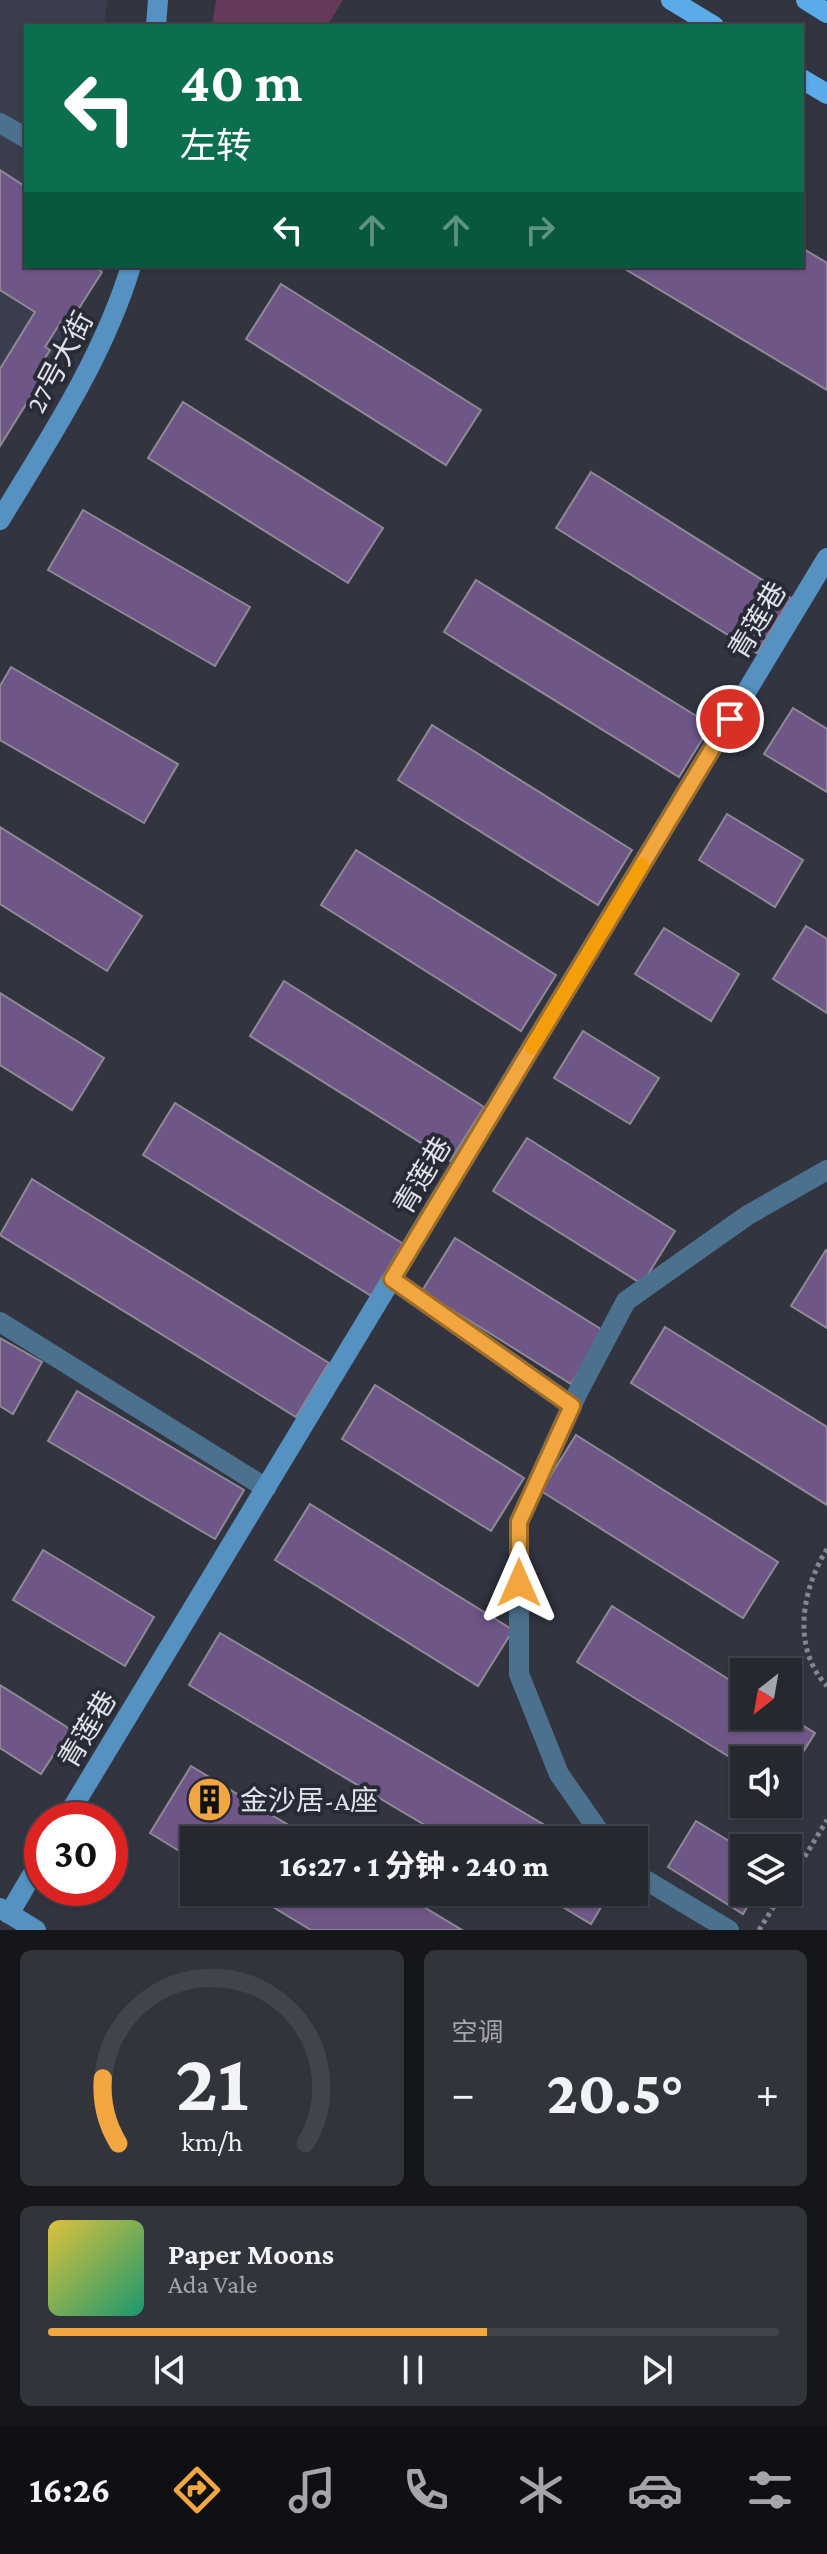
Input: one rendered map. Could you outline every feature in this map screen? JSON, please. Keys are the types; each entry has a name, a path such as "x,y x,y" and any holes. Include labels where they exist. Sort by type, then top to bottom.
{"main road":[{"path":"671,0 711,24"},
{"path":"806,0 827,13"},
{"path":"804,80 827,94"}],"street":[{"path":"156,24 158,0"},
{"path":"0,123 24,137"},
{"name":"27号大街","path":"0,520 79,387 117,312 130,268"},
{"name":"青莲巷","path":"76,1802 827,558"},
{"path":"595,1826 559,1774 519,1674 519,1522 572,1406 626,1301 748,1215 827,1170"},
{"path":"392,1279 572,1406"},
{"path":"0,1322 266,1488"},
{"path":"648,1881 729,1930"},
{"path":"24,1883 4,1911 36,1930"}],"path":[{"path":"827,1549 812,1573 803,1610 807,1647 827,1686"},
{"path":"802,1861 827,1820"},
{"path":"759,1930 774,1906"}],"shaded area":[{"path":"0,0 107,0 104,24 24,24 24,268 95,268 91,283 59,344 0,439"},
{"path":"216,0 343,0 328,24 212,24"}],"building":[{"path":"0,170 24,186 24,268 96,268 102,272 69,324 62,320 45,347 50,350 34,376 41,380 0,446 0,369 35,312 0,290"},
{"path":"804,249 827,263 827,390 623,268 804,268"},
{"path":"281,284 481,410 446,465 246,339"},
{"path":"183,402 383,528 348,583 148,458"},
{"path":"591,472 791,598 757,653 556,528"},
{"path":"83,510 250,607 215,666 48,570"},
{"path":"476,580 711,725 679,777 444,632"},
{"path":"11,667 178,764 144,823 0,740 0,686"},
{"path":"793,708 827,729 827,792 764,754"},
{"path":"432,725 632,850 598,905 398,780"},
{"path":"727,814 803,860 775,907 699,860"},
{"path":"0,827 142,916 107,971 0,904"},
{"path":"356,850 556,975 521,1031 321,905"},
{"path":"806,926 827,939 827,1013 773,979"},
{"path":"664,928 739,974 711,1021 635,974"},
{"path":"284,981 484,1107 450,1161 250,1036"},
{"path":"0,993 104,1058 72,1110 0,1065"},
{"path":"583,1031 659,1078 630,1124 554,1078"},
{"path":"175,1103 410,1248 378,1300 143,1155"},
{"path":"527,1138 675,1231 642,1284 493,1191"},
{"path":"32,1179 329,1363 296,1417 0,1235"},
{"path":"455,1238 604,1331 571,1384 422,1291"},
{"path":"827,1250 827,1328 791,1306"},
{"path":"665,1327 827,1427 827,1505 631,1383"},
{"path":"0,1338 42,1362 13,1414 0,1406"},
{"path":"375,1385 524,1478 491,1531 342,1439"},
{"path":"77,1391 244,1490 215,1539 48,1441"},
{"path":"576,1435 778,1562 743,1618 541,1491"},
{"path":"310,1504 513,1630 478,1686 275,1560"},
{"path":"43,1550 154,1617 125,1666 13,1600"},
{"path":"612,1606 730,1680 730,1730 802,1730 802,1725 815,1733 802,1754 802,1746 730,1746 730,1757 577,1662"},
{"path":"220,1633 546,1826 426,1826 189,1685"},
{"path":"0,1685 70,1729 41,1774 0,1748"},
{"name":"金沙居-A座","path":"191,1766 290,1826 180,1826 180,1851 150,1833"},
{"path":"696,1821 730,1842 730,1906 668,1867"},
{"name":"金沙居-A座","path":"271,1906 422,1906 462,1930 311,1930"},
{"path":"561,1906 602,1906 591,1924"},
{"path":"730,1906 748,1906 743,1914"}],"slow traffic":[{"path":"532,1047 642,865"}],"place":[{"name":"金沙居-A座","path":"209,1800"}],"route":[{"path":"519,1583 519,1522 572,1406 392,1279 730,719"}]}
